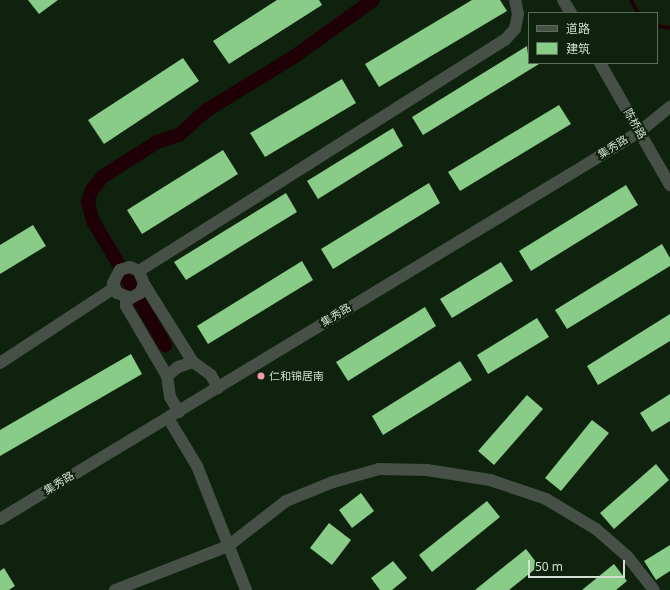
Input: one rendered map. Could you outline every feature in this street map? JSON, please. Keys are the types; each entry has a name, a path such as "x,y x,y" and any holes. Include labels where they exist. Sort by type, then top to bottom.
{"street":[{"path":"139,271 505,40 515,29 518,14 515,0"},
{"path":"563,0 570,12"},
{"name":"陈桥路","path":"601,64 670,184"},
{"name":"集秀路","path":"0,519 639,132 670,108"},
{"path":"114,288 114,278 120,270 130,267 139,271 144,284 193,362 211,375 218,388"},
{"path":"114,288 126,298 136,297 144,284"},
{"path":"0,363 114,288"},
{"path":"126,298 126,306 167,376 173,415 196,466 246,590"},
{"path":"167,376 178,367 193,362"},
{"path":"114,590 228,546 286,501 333,482 379,469 427,470 490,480 546,499 596,529 627,556 654,590"}],"building":[{"path":"28,0 58,0 39,14"},
{"path":"277,0 319,0 322,5 229,64 213,41"},
{"path":"472,0 500,0 507,11 379,87 365,64"},
{"path":"527,46 528,64 539,64 423,135 412,117"},
{"path":"183,58 199,81 104,144 88,120"},
{"path":"342,79 356,103 265,157 250,133"},
{"path":"559,105 571,124 460,191 448,172"},
{"path":"393,128 403,146 318,199 307,181"},
{"path":"223,150 238,174 142,234 127,210"},
{"path":"429,183 440,203 333,269 321,249"},
{"path":"626,185 638,205 531,271 519,251"},
{"path":"286,193 297,212 186,280 174,262"},
{"path":"33,225 46,246 0,274 0,245"},
{"path":"662,244 670,258 670,266 567,329 555,310"},
{"path":"302,261 313,280 208,344 197,326"},
{"path":"501,262 513,281 452,318 440,299"},
{"path":"425,307 436,326 348,381 336,362"},
{"path":"670,314 670,341 598,385 587,366"},
{"path":"537,318 549,337 488,374 477,355"},
{"path":"131,354 142,374 0,456 0,430"},
{"path":"460,361 472,380 383,435 372,416"},
{"path":"670,394 670,421 652,432 640,413"},
{"path":"527,395 543,409 494,465 478,451"},
{"path":"592,420 609,433 561,491 545,478"},
{"path":"656,464 669,480 614,529 600,513"},
{"path":"361,493 374,511 352,528 339,510"},
{"path":"487,501 500,517 432,572 419,555"},
{"path":"329,523 351,540 332,565 310,548"},
{"path":"670,545 670,571 656,580 644,561"},
{"path":"526,549 539,566 509,590 475,590"},
{"path":"393,561 407,578 392,590 380,590 371,578"},
{"path":"614,564 627,581 616,590 582,590"},
{"path":"4,568 15,586 9,590 0,590 0,571"}],"waterway":[{"path":"118,263 93,221 88,202 92,190 102,177 157,142 179,135 207,110 295,56 373,0"},
{"path":"631,0 637,12"},
{"path":"658,26 670,28"},
{"path":"125,275 133,289"},
{"path":"140,302 165,345"}],"place":[{"name":"仁和锦居南","path":"261,376"}]}
